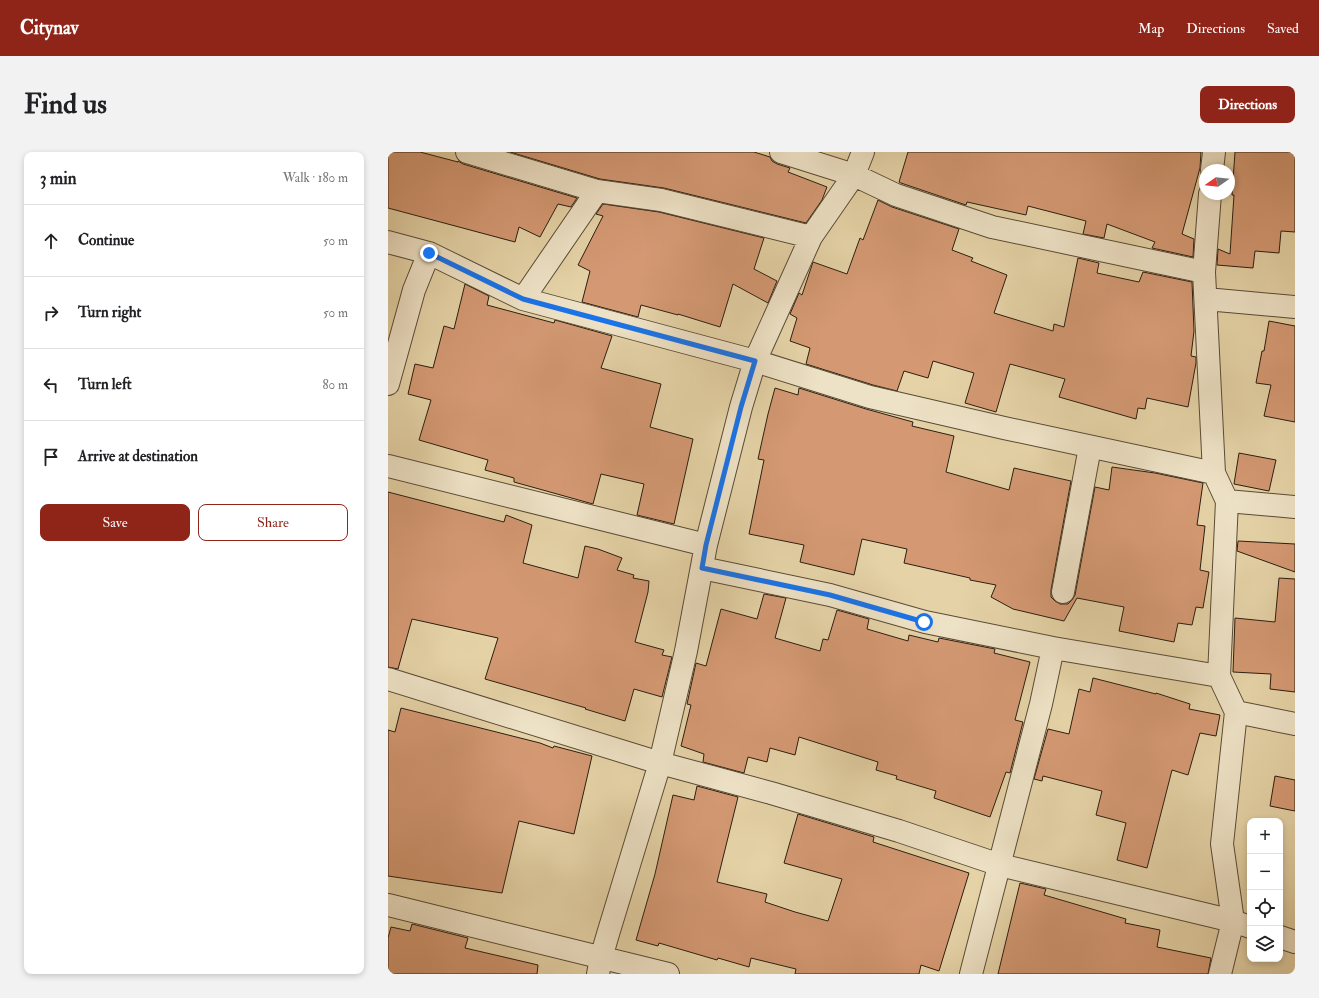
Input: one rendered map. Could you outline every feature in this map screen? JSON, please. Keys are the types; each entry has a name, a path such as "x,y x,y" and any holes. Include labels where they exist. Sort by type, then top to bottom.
{"street":[{"path":"467,152 597,191 660,200 811,237"},
{"path":"781,152 854,175 896,195 992,227 1204,272"},
{"path":"600,966 660,763 686,651 706,545 741,407 755,361 811,237 854,175 863,152"},
{"path":"1213,164 1214,152"},
{"path":"523,299 597,191"},
{"path":"1210,200 1204,272 1214,473 1227,501 1219,676 1236,712 1222,844 1242,924 1220,974"},
{"path":"388,242 429,253 523,299 755,361 870,397 1090,447 1214,473"},
{"path":"388,384 414,290 429,253"},
{"path":"1206,299 1295,307"},
{"path":"1063,592 1090,447"},
{"path":"388,466 706,545"},
{"path":"1227,501 1295,507"},
{"path":"702,568 830,595 924,622 1053,648 1219,676"},
{"path":"971,974 1041,704 1053,648"},
{"path":"388,679 660,763 786,797 899,831 1000,865 1242,924"},
{"path":"1236,712 1295,724"},
{"path":"388,905 600,966 668,974"},
{"path":"1283,938 1295,942"}],"building":[{"path":"388,152 420,152 458,161 463,164 577,198 571,207 558,204 540,237 519,227 515,242 388,208"},
{"path":"510,152 754,152 770,157 772,161 777,164 790,168 788,172 827,187 822,200 806,223 664,188 600,179"},
{"path":"908,152 1201,152 1199,172 1182,234 1194,239 1193,257 1152,248 1155,242 1107,224 1104,238 1083,234 1086,221 1028,206 1026,215 967,202 966,205 899,182"},
{"path":"1235,152 1295,152 1295,232 1281,231 1279,253 1255,251 1253,268 1217,265 1218,249 1230,254 1234,200 1235,200"},
{"path":"878,200 892,207 959,229 952,250 973,258 971,261 1007,275 994,313 1053,331 1054,324 1064,327 1078,258 1099,263 1097,273 1139,282 1143,272 1192,282 1194,331 1191,356 1196,357 1196,363 1188,407 1147,398 1145,409 1138,408 1136,419 1059,397 1065,379 1010,364 996,412 965,403 974,373 933,361 928,378 904,371 897,391 806,364 810,348 790,341 797,318 790,314 799,293 802,295 813,262 847,274 860,238 863,240"},
{"path":"603,204 659,212 764,238 754,269 777,281 768,303 733,284 720,327 678,314 641,305 638,317 582,302 590,271 578,265 603,216 596,214"},
{"path":"465,284 489,296 487,305 554,323 555,320 612,336 601,368 661,384 650,427 693,439 674,524 637,515 644,484 601,474 593,504 514,482 514,478 485,470 488,460 419,440 431,400 408,394 415,364 433,368 444,326 454,329"},
{"path":"1269,321 1295,326 1295,422 1264,416 1271,385 1256,383 1262,351 1264,351"},
{"path":"775,388 798,395 799,388 913,422 912,426 954,436 946,472 1009,490 1014,468 1071,481 1051,590 1051,597 1060,604 1068,604 1075,595 1095,487 1109,490 1112,467 1155,473 1203,483 1197,525 1205,526 1200,570 1209,572 1203,608 1196,607 1192,625 1178,623 1174,642 1119,631 1124,607 1077,598 1064,621 1013,609 991,597 996,585 904,563 907,549 862,539 854,575 800,562 804,545 749,534 764,460 758,459"},
{"path":"1239,453 1276,460 1269,491 1234,484"},
{"path":"388,492 504,522 506,515 532,525 523,563 578,578 585,546 622,558 617,570 634,575 633,578 649,581 648,592 635,642 664,650 662,655 672,657 662,697 634,689 625,721 585,709 586,708 485,679 498,638 412,619 398,669 388,667"},
{"path":"1238,541 1295,544 1295,572 1237,551"},
{"path":"1279,578 1295,579 1295,692 1270,689 1271,674 1233,672 1235,618 1275,622"},
{"path":"764,594 786,598 775,638 820,651 823,639 828,640 837,610 869,619 867,629 908,641 909,635 938,642 939,638 995,649 994,653 1030,662 1015,720 1023,722 1010,773 1006,772 990,817 934,798 936,791 896,779 897,776 876,770 878,762 799,737 795,755 770,748 767,762 748,757 744,773 703,762 704,754 681,746 691,705 687,704 696,663 706,666 721,609 757,619"},
{"path":"1093,678 1156,693 1190,704 1189,709 1220,715 1216,736 1200,733 1188,775 1172,770 1147,868 1117,860 1126,823 1096,815 1102,791 1043,776 1042,781 1034,779 1048,729 1069,734 1079,689 1090,692"},
{"path":"401,708 540,743 553,748 554,746 592,756 574,834 519,821 502,893 388,876 388,730 395,732"},
{"path":"1275,776 1295,780 1295,811 1270,806"},
{"path":"697,786 738,797 717,882 767,894 765,902 795,912 828,921 842,879 784,863 798,814 874,837 873,842 969,873 939,971 921,965 919,974 795,974 796,969 751,958 749,967 718,958 717,960 659,943 658,946 636,940 655,874 673,795 694,800"},
{"path":"1020,883 1046,889 1044,895 1126,919 1125,923 1160,930 1157,947 1211,958 1208,974 998,974"},
{"path":"412,924 468,938 465,948 538,965 537,974 388,974 388,938 391,927 410,931"}],"route":[{"path":"429,253 523,299 755,361 741,407 706,545 702,568 830,595 924,622"}]}
